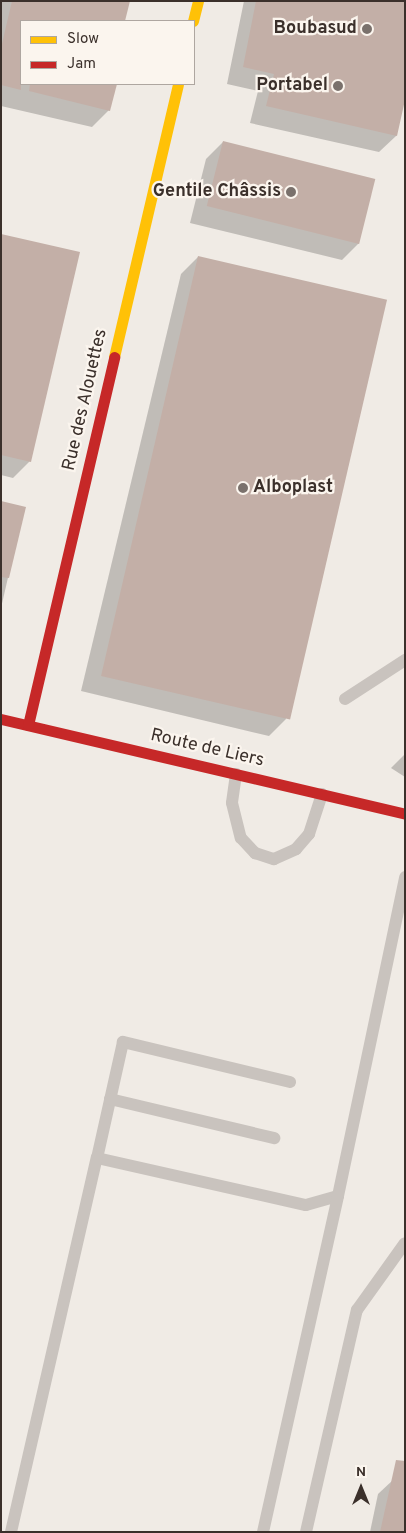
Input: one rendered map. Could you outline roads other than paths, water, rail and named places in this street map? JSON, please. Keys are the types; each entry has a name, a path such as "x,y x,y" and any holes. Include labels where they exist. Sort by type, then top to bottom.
{"street":[{"path":"193,20 198,1"},
{"name":"Rue des Alouettes","path":"28,725 178,85"},
{"name":"Route de Liers","path":"1,719 405,814"}],"lane":[{"path":"345,699 405,660"},
{"path":"236,774 232,803 242,838 255,853 274,859 296,849 309,834 322,794"},
{"path":"263,1532 338,1196 405,877"},
{"path":"11,1532 122,1042 290,1082"},
{"path":"110,1100 274,1138"},
{"path":"97,1158 306,1205 338,1196"},
{"path":"306,1532 356,1310 405,1243"}],"place":[{"name":"Boubasud","path":"367,29"},
{"name":"Portabel","path":"338,86"},
{"name":"Gentile Châssis","path":"291,192"},
{"name":"Alboplast","path":"243,488"}]}
